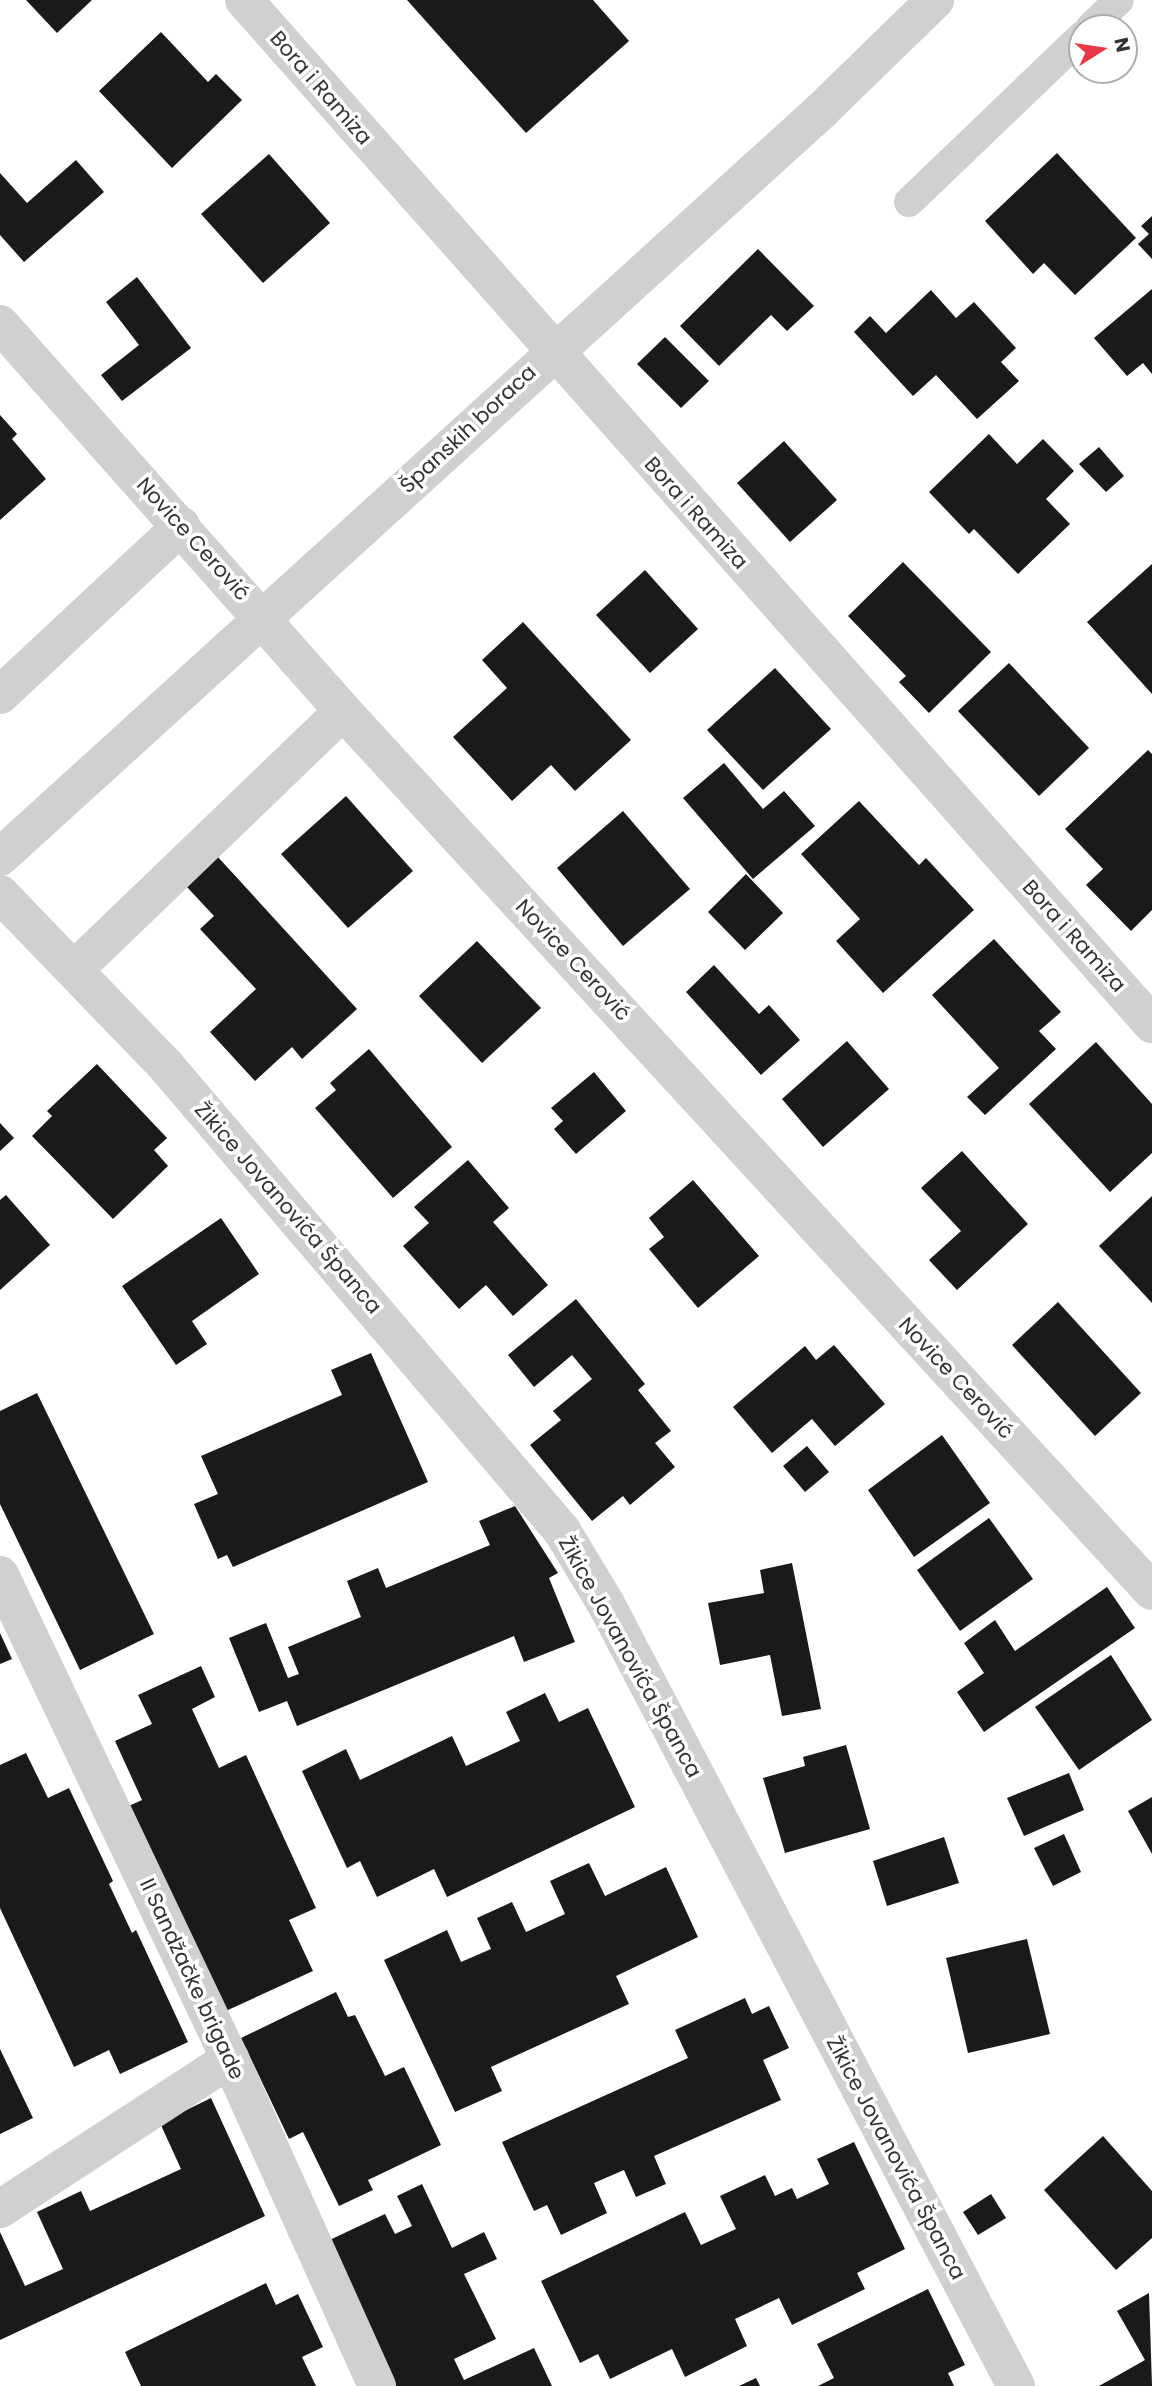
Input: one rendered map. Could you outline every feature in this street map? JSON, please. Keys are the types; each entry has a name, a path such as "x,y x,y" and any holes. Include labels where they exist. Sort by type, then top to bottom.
{"street":[{"name":"Bora i Ramiza","path":"244,0 552,351 1152,1024"},
{"name":"Španskih boraca","path":"0,857 264,619 552,351 822,110 935,0"},
{"name":"Novice Cerović","path":"0,324 343,710 1152,1591"},
{"path":"0,695 181,526"},
{"path":"74,970 343,710"},
{"name":"Žikice Jovanovića Španca","path":"0,894 166,1066 562,1531 606,1604 1016,2386"},
{"name":"II Sandžačke brigade","path":"0,1575 230,2059 377,2386"},
{"path":"0,2209 230,2059"}],"lane":[{"path":"1104,14 1119,0"},
{"path":"909,202 1068,49"}],"building":[{"path":"26,0 92,0 57,33"},
{"path":"407,0 593,0 629,41 526,133"},
{"path":"161,32 208,82 216,74 242,100 172,168 99,91"},
{"path":"1057,153 1136,238 1075,295 1044,263 1033,274 985,221"},
{"path":"269,154 330,223 263,283 201,214"},
{"path":"76,160 104,192 24,262 0,235 0,173 27,203"},
{"path":"1152,216 1152,259 1138,244 1149,234 1141,226"},
{"path":"758,249 814,306 787,331 771,315 719,366 680,326"},
{"path":"137,277 191,348 122,401 101,375 139,345 106,302"},
{"path":"1152,289 1152,374 1143,363 1127,376 1094,338"},
{"path":"931,290 956,318 974,302 1016,348 1001,362 1019,381 977,419 936,375 913,396 854,332 870,316 886,333"},
{"path":"665,337 709,381 681,408 637,364"},
{"path":"0,415 17,434 12,439 46,479 0,520"},
{"path":"989,434 1017,464 1043,439 1074,471 1046,499 1070,524 1018,574 974,529 969,534 929,492"},
{"path":"784,441 837,500 790,542 737,483"},
{"path":"1099,447 1124,476 1106,492 1079,464"},
{"path":"903,562 991,652 929,713 899,682 906,676 848,616"},
{"path":"1152,564 1152,694 1087,622"},
{"path":"645,570 698,629 650,673 596,615"},
{"path":"523,622 631,740 575,791 551,765 512,801 453,737 507,688 482,660"},
{"path":"1009,663 1089,748 1039,796 958,711"},
{"path":"775,668 831,729 763,790 707,730"},
{"path":"1148,750 1152,754 1152,910 1131,931 1086,885 1103,869 1065,829"},
{"path":"724,763 763,809 784,791 815,826 753,879 683,798"},
{"path":"346,796 413,871 348,928 281,854"},
{"path":"859,801 919,865 926,858 974,910 883,993 836,941 860,919 801,854"},
{"path":"623,811 690,889 623,946 557,868"},
{"path":"217,856 357,1009 302,1059 292,1047 255,1081 210,1032 256,989 200,929 214,916 186,886"},
{"path":"746,874 783,913 745,950 708,912"},
{"path":"994,939 1061,1012 1039,1031 1056,1049 985,1115 967,1097 999,1068 932,995"},
{"path":"477,941 541,1008 482,1063 419,996"},
{"path":"714,965 759,1014 769,1005 800,1040 761,1075 686,992"},
{"path":"847,1041 889,1089 823,1147 782,1099"},
{"path":"1096,1042 1152,1104 1152,1153 1110,1192 1029,1104"},
{"path":"369,1049 452,1147 393,1198 315,1108 336,1090 330,1083"},
{"path":"97,1064 167,1138 154,1150 168,1166 113,1219 32,1136 52,1116 47,1111"},
{"path":"594,1072 626,1111 576,1154 554,1129 563,1121 551,1108"},
{"path":"0,1123 14,1138 0,1151"},
{"path":"962,1151 1028,1224 957,1290 929,1260 961,1231 921,1188"},
{"path":"468,1160 509,1208 493,1222 548,1285 513,1316 486,1285 459,1309 403,1246 429,1223 414,1207"},
{"path":"693,1180 759,1256 698,1308 649,1249 664,1237 649,1218"},
{"path":"6,1195 50,1245 0,1290 0,1200"},
{"path":"1152,1196 1152,1303 1099,1246"},
{"path":"221,1218 259,1274 192,1321 207,1344 176,1365 122,1286"},
{"path":"576,1299 645,1384 638,1390 671,1431 655,1443 675,1467 630,1505 623,1496 592,1521 530,1445 561,1420 553,1411 592,1379 572,1355 534,1387 508,1355"},
{"path":"1058,1302 1141,1393 1095,1436 1012,1345"},
{"path":"834,1345 885,1404 835,1446 812,1419 772,1453 733,1407 805,1346 816,1360"},
{"path":"371,1353 428,1482 233,1567 227,1555 218,1559 194,1504 218,1494 201,1456 342,1395 331,1370"},
{"path":"37,1393 154,1634 80,1670 0,1504 0,1411"},
{"path":"942,1435 990,1503 914,1557 868,1490"},
{"path":"807,1446 829,1472 805,1492 783,1466"},
{"path":"515,1506 558,1573 549,1578 575,1642 524,1662 514,1636 297,1726 287,1701 259,1712 229,1638 266,1623 288,1678 299,1674 288,1647 361,1617 347,1581 378,1568 386,1588 490,1545 479,1521"},
{"path":"989,1518 1033,1579 960,1631 917,1570"},
{"path":"792,1563 821,1709 782,1716 770,1655 720,1665 708,1603 764,1593 760,1570"},
{"path":"1107,1587 1135,1628 984,1732 957,1692 984,1673 964,1643 995,1620 1015,1651"},
{"path":"0,1633 12,1659 0,1664"},
{"path":"1111,1655 1152,1720 1079,1770 1035,1707"},
{"path":"201,1666 215,1697 192,1709 219,1768 246,1755 316,1908 289,1920 313,1971 217,2015 122,1809 142,1800 115,1741 152,1724 138,1695"},
{"path":"545,1693 559,1722 588,1708 635,1807 447,1897 434,1869 377,1897 360,1861 347,1868 302,1771 346,1749 360,1780 452,1736 466,1766 520,1741 506,1712"},
{"path":"846,1745 870,1829 785,1853 763,1778 805,1766 803,1757"},
{"path":"26,1753 48,1798 69,1788 113,1881 109,1884 132,1933 136,1930 188,2042 120,2074 109,2050 74,2067 0,1908 0,1765"},
{"path":"1069,1773 1084,1810 1024,1836 1007,1798"},
{"path":"1152,1797 1152,1854 1128,1811"},
{"path":"1064,1834 1081,1872 1053,1886 1034,1848"},
{"path":"944,1837 959,1883 887,1906 873,1861"},
{"path":"589,1863 605,1896 666,1867 698,1937 616,1976 629,2004 491,2067 502,2091 455,2112 384,1960 447,1930 461,1962 491,1949 477,1918 512,1902 526,1932 565,1914 550,1881"},
{"path":"1027,1939 1050,2034 968,2053 946,1958"},
{"path":"336,1992 348,2017 355,2015 385,2076 404,2067 441,2145 368,2180 373,2190 339,2206 303,2132 289,2139 241,2038"},
{"path":"745,1998 752,2014 769,2006 789,2048 763,2060 781,2100 654,2156 666,2184 636,2197 624,2170 594,2183 607,2213 561,2235 547,2205 534,2211 502,2142 688,2058 675,2030"},
{"path":"0,2049 33,2118 0,2134"},
{"path":"211,2098 265,2216 0,2340 0,2232 25,2286 63,2269 37,2212 81,2191 90,2211 181,2169 160,2123"},
{"path":"1103,2136 1152,2191 1152,2238 1116,2270 1044,2190"},
{"path":"854,2142 905,2249 857,2273 865,2289 792,2325 779,2298 735,2319 747,2346 685,2377 672,2349 610,2379 598,2354 580,2363 541,2281 685,2212 701,2245 736,2229 720,2196 765,2175 775,2196 792,2188 797,2199 829,2184 817,2159"},
{"path":"422,2184 452,2248 484,2232 497,2259 464,2274 496,2339 454,2359 464,2380 534,2348 552,2386 388,2386 321,2244 385,2214 395,2234 412,2226 397,2196"},
{"path":"991,2194 1006,2218 978,2235 963,2212"},
{"path":"266,2283 276,2305 298,2294 323,2347 302,2357 316,2386 141,2386 125,2352"},
{"path":"928,2289 965,2365 948,2373 954,2386 818,2386 834,2378 817,2344"},
{"path":"1149,2293 1152,2386 1099,2386 1145,2360 1117,2311"},
{"path":"756,2378 760,2386 739,2386"}]}
